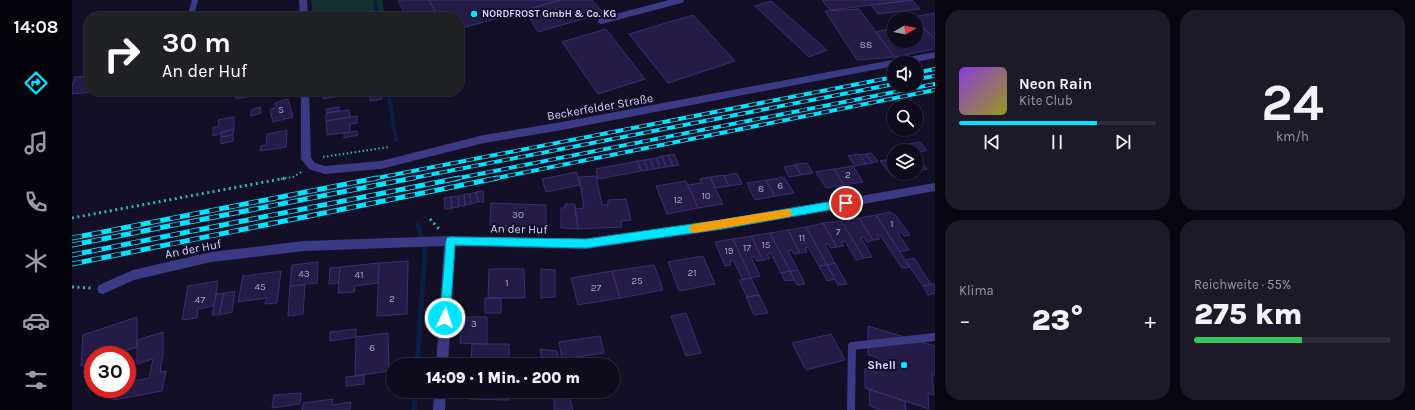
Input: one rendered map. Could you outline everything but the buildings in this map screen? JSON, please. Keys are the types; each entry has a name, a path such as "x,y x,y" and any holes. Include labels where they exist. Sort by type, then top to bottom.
{"street":[{"path":"304,0 304,12"},
{"name":"Beckerfelder Straße","path":"923,58 935,56"},
{"name":"Beckerfelder Straße","path":"309,162 325,170 381,165 484,139 562,126 887,65"},
{"path":"305,96 309,162"},
{"name":"An der Huf","path":"102,289 133,275 211,258 304,246 434,241 586,244 721,225 935,187"},
{"path":"442,358 450,241"},
{"path":"439,410 440,398"}],"lane":[{"path":"192,11 194,0"},
{"path":"601,21 680,0"},
{"path":"851,410 852,346 935,337"}],"path":[{"path":"72,218 293,177 309,162 389,147"},
{"path":"72,287 102,289"}],"green space":[{"path":"311,0 382,0 384,12 312,12"}],"waterway":[{"path":"375,0 376,12"},
{"path":"389,96 396,140"},
{"path":"417,358 425,252 418,225"},
{"path":"414,410 415,398"}],"railway":[{"path":"923,72 935,69"},
{"path":"923,78 935,76"},
{"path":"372,179 887,78"},
{"path":"454,179 935,84"},
{"path":"408,179 887,85"},
{"path":"492,179 935,90"},
{"path":"72,238 377,178"},
{"path":"72,245 413,178"},
{"path":"72,255 459,178"},
{"path":"72,264 497,178"}],"slow traffic":[{"path":"694,229 788,213"}],"place":[{"name":"NORDFROST GmbH & Co. KG","path":"474,14"},
{"name":"Shell","path":"904,365"}],"route":[{"path":"445,318 450,241 586,244 721,225 846,203"}]}
